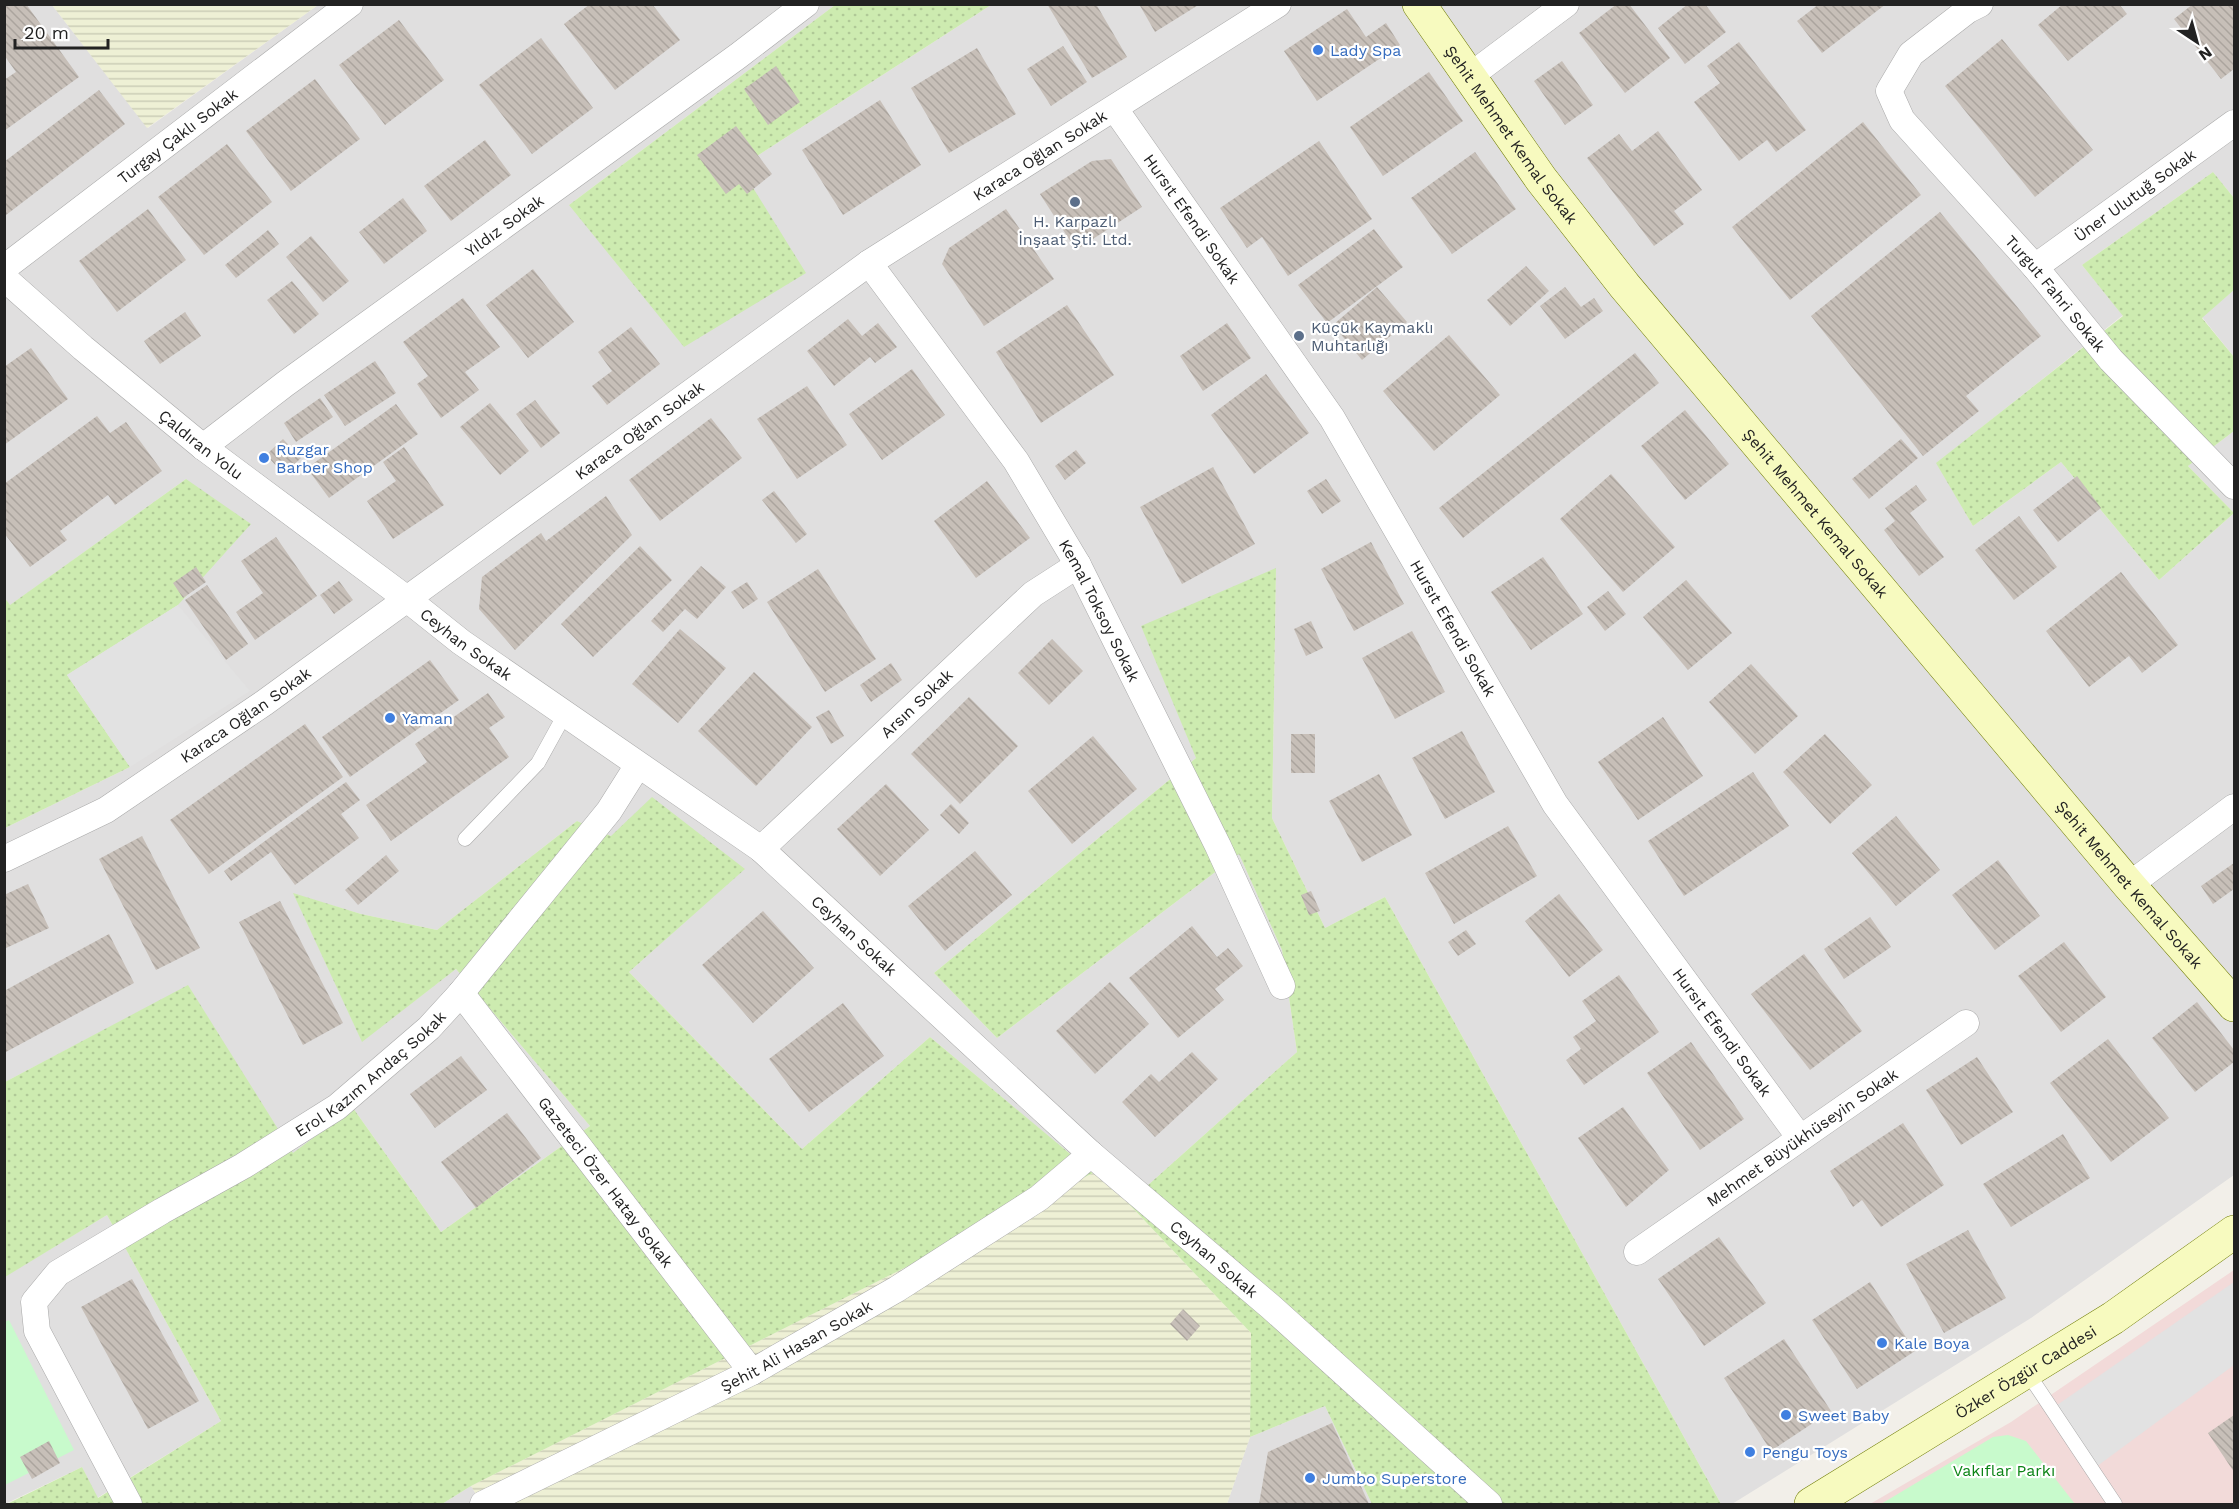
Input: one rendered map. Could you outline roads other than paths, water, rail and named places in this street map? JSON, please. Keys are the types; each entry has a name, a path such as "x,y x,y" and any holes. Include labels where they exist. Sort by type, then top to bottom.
{"street":[{"name":"Yıldız Sokak","path":"204,447 285,384 738,56 806,4"},
{"name":"Karaca Oğlan Sokak","path":"4,859 106,810 264,703 868,263 1278,4"},
{"name":"Şehit Mehmet Kemal Sokak","path":"1419,4 1541,179 1624,285 2129,885 2235,1005"},
{"path":"1470,76 1566,4"},
{"name":"Turgut Fahri Sokak","path":"1980,4 1968,10 1911,54 1889,91 1902,120 2034,267 2111,360 2231,475"},
{"name":"Turgay Çaklı Sokak","path":"4,268 350,5"},
{"name":"Hursıt Efendi Sokak","path":"1114,109 1332,418 1555,804 1800,1138"},
{"name":"Üner Ulutuğ Sokak","path":"2034,267 2235,123"},
{"name":"Kemal Toksoy Sokak","path":"868,263 1016,461 1078,565 1218,846 1282,986"},
{"name":"Çaldıran Yolu","path":"4,278 83,348 204,447 407,598"},
{"name":"Arsın Sokak","path":"761,849 1033,594 1078,565"},
{"name":"Ceyhan Sokak","path":"407,598 461,642 761,849 1091,1154 1271,1307 1489,1504"},
{"name":"Erol Kazım Andaç Sokak","path":"129,1504 37,1331 34,1302 58,1273 162,1210 243,1166 337,1107 429,1028 461,993 609,811 638,765"},
{"path":"2129,885 2235,807"},
{"name":"Gazeteci Özer Hatay Sokak","path":"461,993 752,1372"},
{"name":"Mehmet Büyükhüseyin Sokak","path":"1637,1252 1966,1023"},
{"name":"Şehit Ali Hasan Sokak","path":"483,1504 752,1372 897,1289 1039,1198 1091,1154"},
{"name":"Özker Özgür Caddesi","path":"1811,1504 2113,1318 2235,1232"}],"lane":[{"path":"465,839 538,763 565,714"},
{"path":"2027,1372 2115,1504"}],"place":[{"name":"Lady Spa","path":"1318,50"},
{"name":"H. Karpazlı İnşaat Şti. Ltd.","path":"1075,202"},
{"name":"Küçük Kaymaklı Muhtarlığı","path":"1299,336"},
{"name":"Ruzgar Barber Shop","path":"264,458"},
{"name":"Yaman","path":"390,718"},
{"name":"Kale Boya","path":"1882,1343"},
{"name":"Sweet Baby","path":"1786,1415"},
{"name":"Pengu Toys","path":"1750,1452"},
{"name":"Jumbo Superstore","path":"1310,1478"}],"park label":[{"name":"Vakıflar Parkı","path":"2004,1470"}]}
